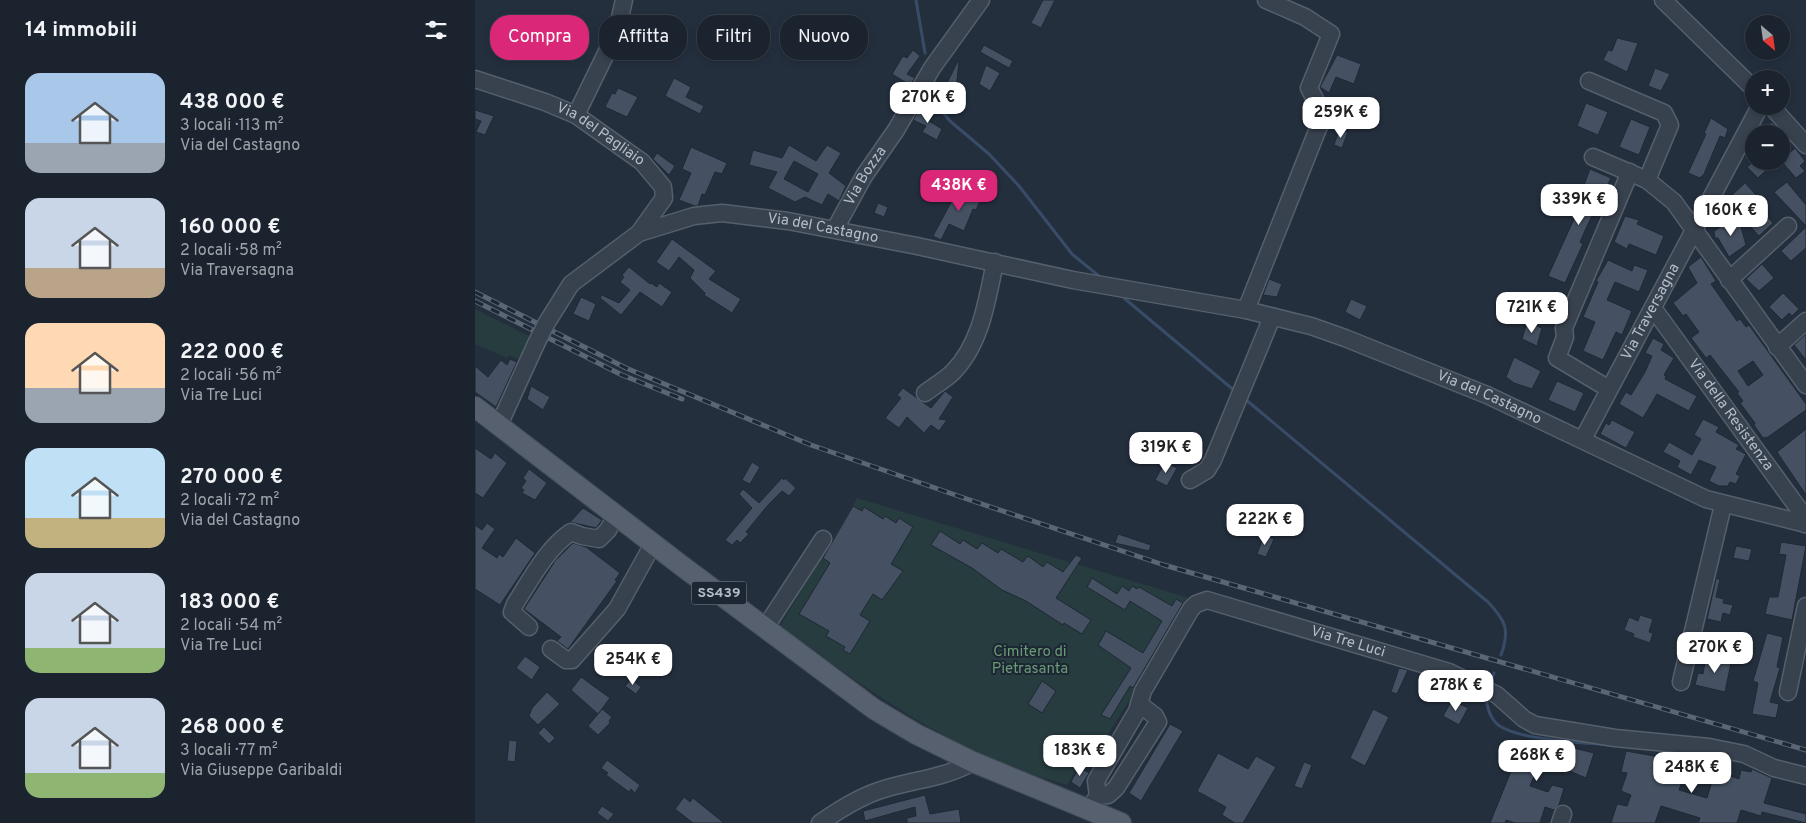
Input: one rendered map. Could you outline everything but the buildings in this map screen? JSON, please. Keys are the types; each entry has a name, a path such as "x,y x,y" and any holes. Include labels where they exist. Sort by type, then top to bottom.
{"main road":[{"name":"SS439","path":"475,407 653,544 874,709 916,734 973,762 1092,803 1121,823"}],"street":[{"path":"576,114 617,31 624,0"},
{"name":"Via Bozza","path":"835,229 864,176 896,130 932,68 981,0"},
{"path":"1246,310 1321,122 1319,107 1309,88 1331,34 1305,17 1266,0"},
{"path":"1663,0 1745,80"},
{"name":"Via del Pagliaio","path":"475,79 536,98 576,114 642,162 663,187 664,198 639,233"},
{"path":"1589,81 1663,113 1670,125 1647,180"},
{"name":"Via Traversagna","path":"1583,439 1755,115"},
{"path":"1779,115 1806,145"},
{"path":"1593,157 1647,180 1673,202 1806,386"},
{"path":"1609,389 1557,358 1565,337 1564,328 1630,172"},
{"name":"Via del Castagno","path":"499,426 546,324 571,284 639,233 694,216 722,213 835,229 1073,280 1272,316 1355,341 1487,395 1583,439 1655,476 1723,505 1806,524"},
{"path":"1729,280 1788,226"},
{"path":"925,393 953,372 971,348 982,319 995,262"},
{"name":"Via della Resistenza","path":"1653,308 1801,512 1806,524"},
{"path":"1190,480 1207,470 1213,460 1272,316"},
{"path":"1777,347 1806,321"},
{"path":"1681,682 1723,505"},
{"path":"529,627 512,612 515,604 549,552 563,537 571,532 599,540 608,530 616,515"},
{"path":"765,628 823,539"},
{"path":"551,649 566,660 572,660 591,641 617,608 653,544"},
{"name":"Via Tre Luci","path":"1092,803 1096,781 1139,704 1143,691 1191,609 1207,600 1449,672 1497,695 1523,719 1535,725 1615,738 1718,749 1744,754 1773,768 1806,776"},
{"path":"1788,692 1806,606"},
{"path":"1806,647 1803,661 1806,665"},
{"path":"1092,803 1108,795 1115,788 1158,722 1155,716 1139,704"},
{"path":"820,823 858,800 881,790 955,771 973,762"}],"green space":[{"path":"475,309 533,338 522,361 509,355 507,358 475,344"},
{"name":"Cimitero di Pietrasanta","path":"857,498 1189,598 1160,652 1086,769 1080,764 1067,785 1004,765 938,733 884,700 780,626"}],"waterway":[{"path":"916,0 925,53"},
{"path":"931,82 936,104 950,121 989,154 1019,186 1072,254 1099,276"},
{"path":"1124,298 1236,392"},
{"path":"1245,399 1488,602 1505,626 1506,632 1501,655"},
{"path":"1490,684 1494,673"},
{"path":"1486,698 1492,718 1505,729 1551,740 1612,745"},
{"path":"1683,753 1721,758"}],"railway":[{"path":"475,292 626,368 811,445 967,499 1164,565 1806,750"},
{"path":"475,301 622,375 682,399"}]}
